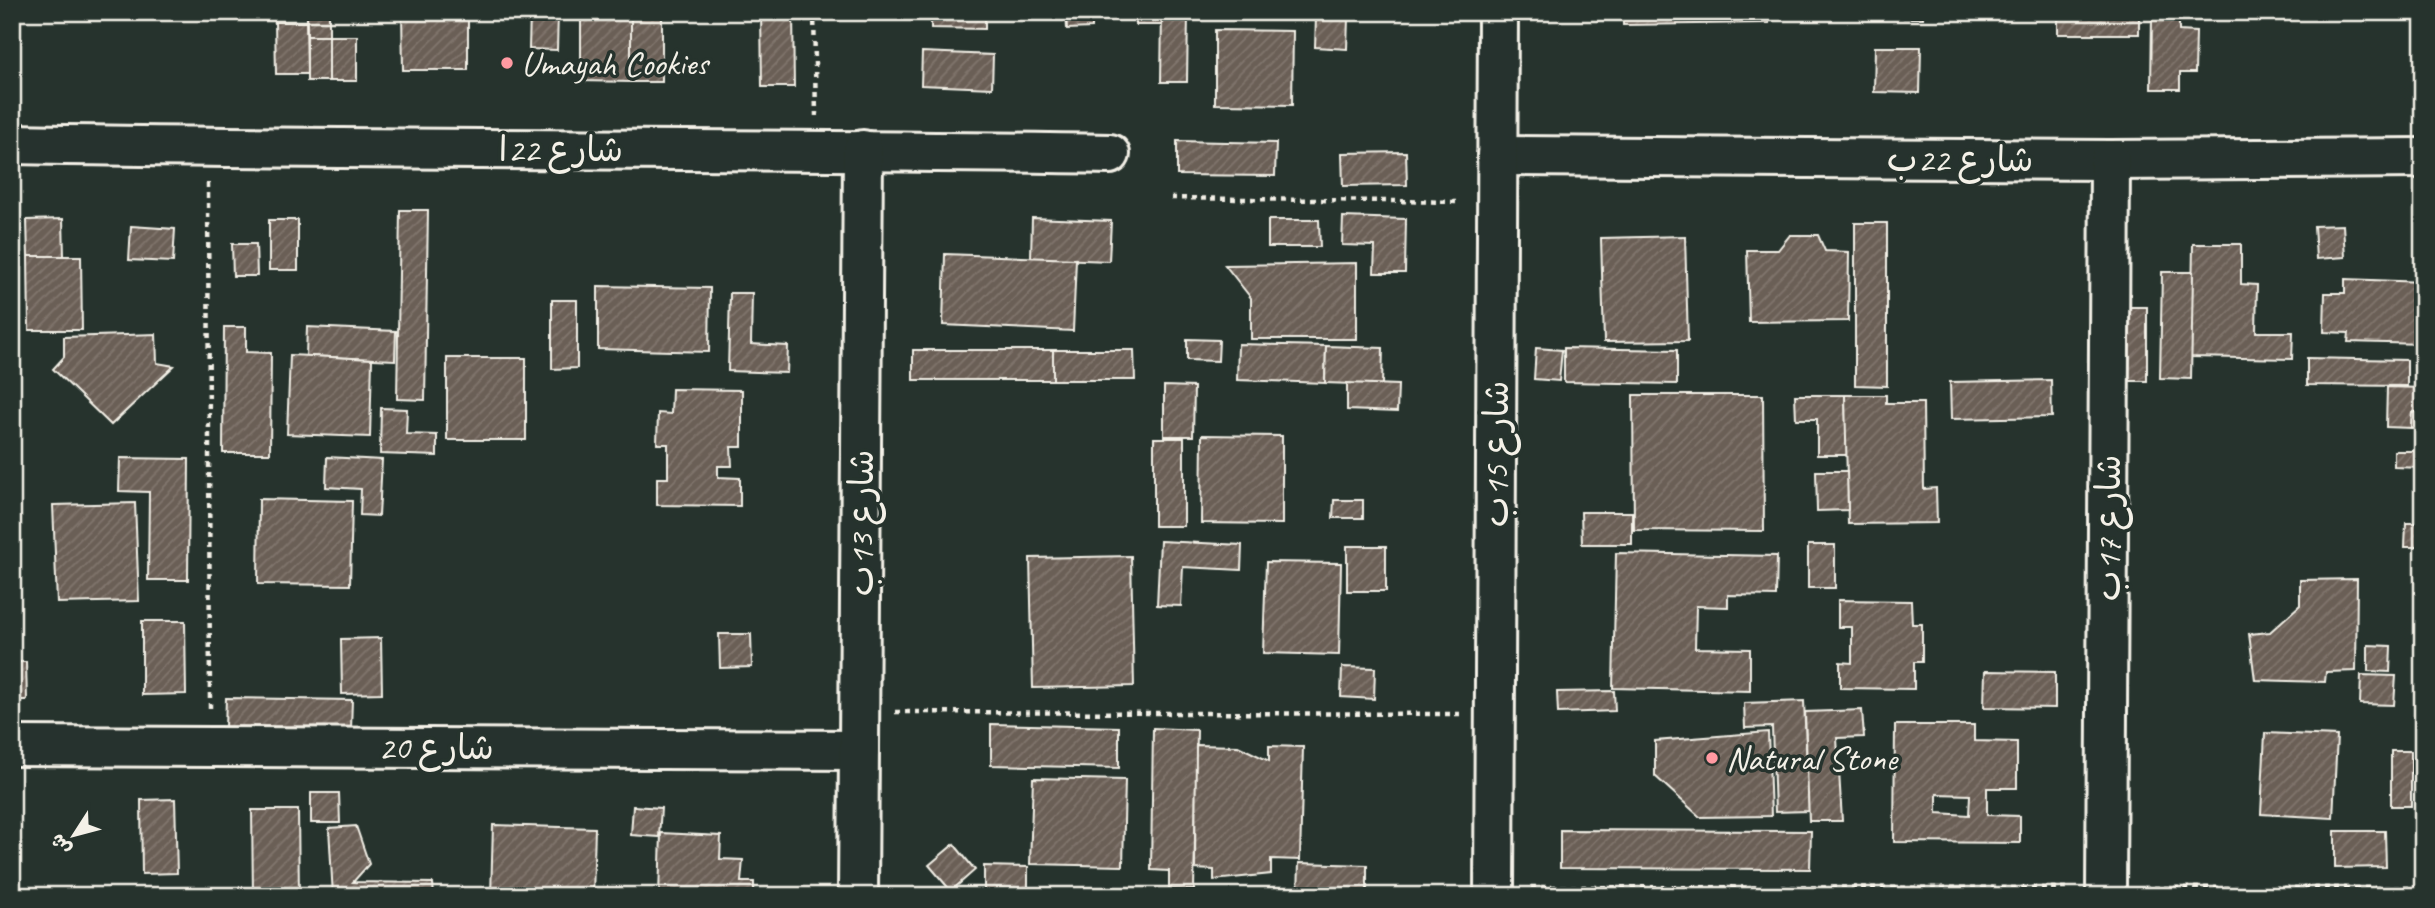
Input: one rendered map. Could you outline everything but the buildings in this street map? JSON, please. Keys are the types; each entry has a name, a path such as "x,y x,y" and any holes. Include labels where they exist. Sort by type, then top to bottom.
{"street":[{"name":"شارع 15ب","path":"1494,892 1498,12"},
{"name":"شارع 22ا","path":"12,144 208,148 863,150 1110,154"},
{"name":"شارع 13ب","path":"858,896 863,150"},
{"name":"شارع 22ب","path":"1497,156 2110,160 2423,158"},
{"name":"شارع 17ب","path":"2106,892 2110,160"},
{"name":"شارع 20","path":"12,746 859,750"}],"path":[{"path":"814,12 816,150"},
{"path":"208,148 210,745"},
{"path":"1171,198 1497,202"},
{"path":"859,712 1494,714"},
{"path":"1494,892 2106,892 2423,888"}],"place":[{"name":"Umayah Cookies","path":"507,63"},
{"name":"Natural Stone","path":"1712,758"}]}
